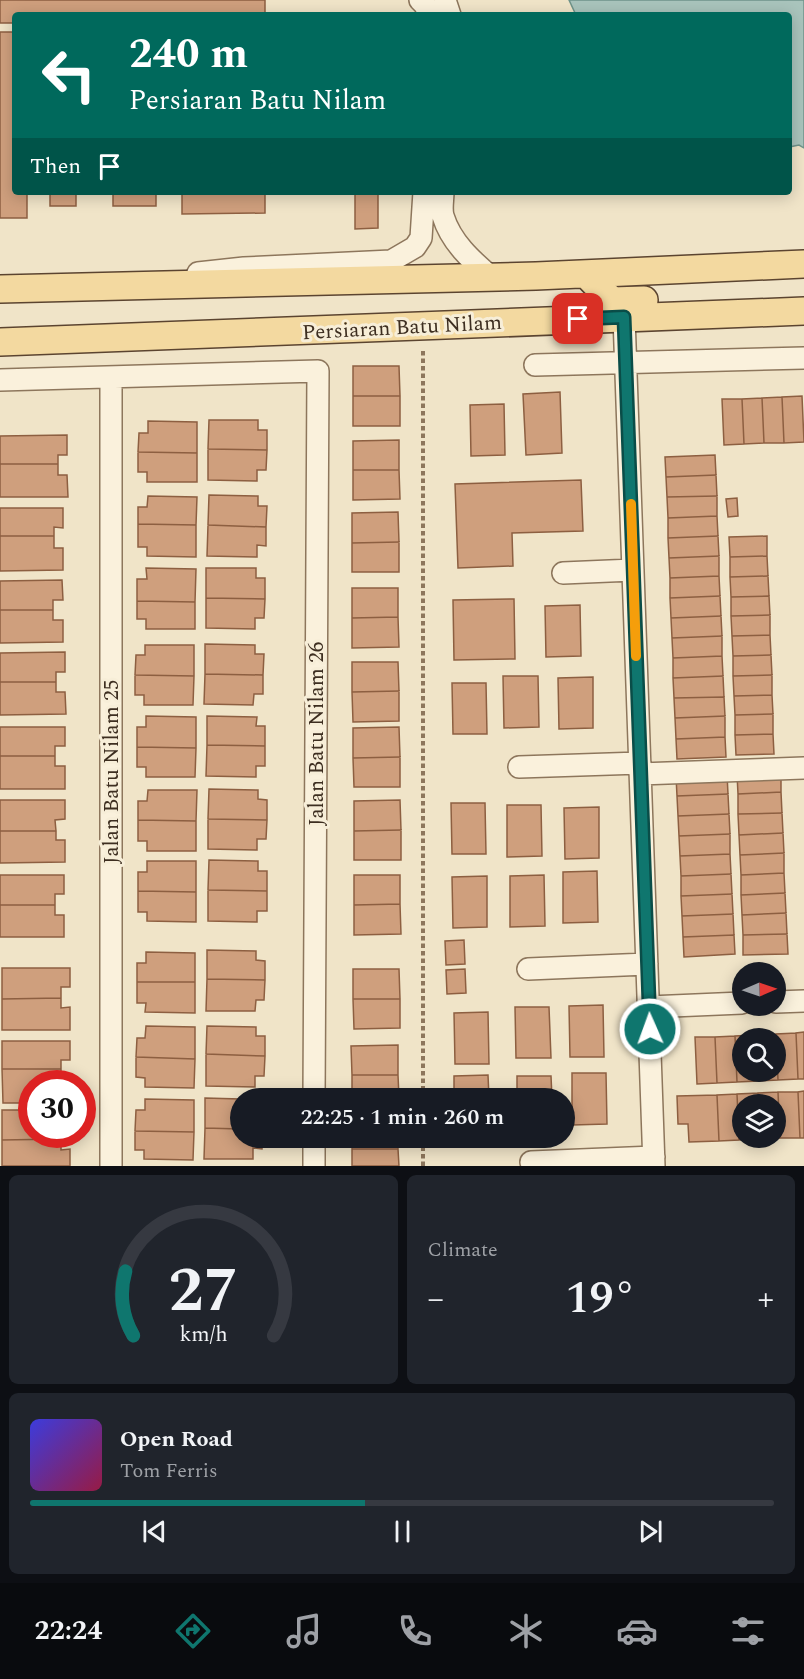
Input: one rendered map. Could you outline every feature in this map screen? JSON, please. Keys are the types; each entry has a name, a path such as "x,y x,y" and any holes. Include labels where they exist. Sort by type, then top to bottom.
{"main road":[{"path":"0,289 491,277 804,264"},
{"path":"585,273 612,301 738,297 761,312"},
{"name":"Persiaran Batu Nilam","path":"0,342 804,311"}],"street":[{"path":"421,238 423,195"},
{"path":"444,195 443,215 455,239 467,257 491,277"},
{"path":"168,285 180,277 194,273 244,268 391,261 416,247 421,238 435,226 443,215"},
{"path":"531,1162 654,1162 624,317"},
{"path":"535,365 804,358"},
{"name":"Jalan Batu Nilam 26","path":"111,378 318,371 314,1088"},
{"path":"0,380 111,378"},
{"name":"Jalan Batu Nilam 25","path":"111,378 111,1166"},
{"path":"563,573 633,570"},
{"path":"519,767 804,768"},
{"path":"528,969 647,964"},
{"path":"786,1002 804,1001"},
{"path":"649,1007 732,1004"},
{"path":"314,1148 314,1166"}],"path":[{"path":"423,341 423,1088"},
{"path":"423,1148 423,1166"}],"water":[{"path":"569,0 804,0 804,148 799,145 792,146 792,12 575,12"}],"building":[{"path":"0,0 265,0 265,12 12,12 12,23 0,23"},
{"path":"0,32 12,32 12,195 27,195 27,218 0,218"},
{"path":"50,195 76,195 76,206 50,206"},
{"path":"113,195 156,195 156,206 113,206"},
{"path":"182,195 265,195 265,213 182,214"},
{"path":"355,195 378,195 378,228 355,229"},
{"path":"353,366 399,366 400,396 353,396"},
{"path":"560,392 562,453 526,455 523,394"},
{"path":"353,396 400,396 400,426 353,426"},
{"path":"802,396 804,442 784,443 782,397"},
{"path":"782,397 784,443 764,443 762,398"},
{"path":"762,398 764,443 744,444 742,399"},
{"path":"722,399 742,399 744,444 724,445"},
{"path":"504,404 505,455 471,456 470,405"},
{"path":"209,420 258,420 258,430 267,430 267,450 208,449"},
{"path":"148,421 197,422 197,453 138,452 139,433 148,433"},
{"path":"67,435 67,455 58,455 58,464 0,464 0,436"},
{"path":"399,440 399,470 353,470 353,441"},
{"path":"208,449 267,450 266,470 257,470 257,481 208,480"},
{"path":"138,452 197,453 197,482 147,482 147,472 138,472"},
{"path":"715,455 716,475 666,477 665,457"},
{"path":"0,464 58,464 58,475 67,475 68,497 0,497"},
{"path":"353,470 399,470 400,499 353,500"},
{"path":"716,475 717,496 667,497 666,477"},
{"path":"581,480 583,531 512,533 513,566 458,568 455,484"},
{"path":"209,495 258,496 258,506 267,506 266,527 208,525"},
{"path":"148,496 197,497 196,525 138,524 138,507 147,507"},
{"path":"717,496 717,516 668,518 667,497"},
{"path":"737,498 738,516 728,517 726,499"},
{"path":"0,508 63,508 63,528 54,527 54,536 0,536"},
{"path":"398,512 399,542 352,543 352,513"},
{"path":"717,516 718,536 668,538 668,518"},
{"path":"138,524 196,525 196,557 147,556 147,547 138,547"},
{"path":"208,525 266,527 266,546 257,545 257,557 207,556"},
{"path":"0,536 54,536 54,548 63,548 63,570 0,571"},
{"path":"718,536 719,556 669,558 668,538"},
{"path":"767,536 767,556 730,557 729,537"},
{"path":"399,542 399,572 352,572 352,543"},
{"path":"719,556 719,576 670,578 669,558"},
{"path":"767,556 768,576 730,577 730,557"},
{"path":"146,568 196,569 195,602 137,601 137,579 147,579"},
{"path":"206,568 256,568 256,578 265,578 265,599 206,598"},
{"path":"719,576 720,596 670,598 670,578"},
{"path":"768,576 769,596 731,597 730,577"},
{"path":"62,580 63,600 53,600 53,610 0,610 0,581"},
{"path":"352,588 398,588 398,617 352,618"},
{"path":"720,596 721,616 671,618 670,598"},
{"path":"769,596 770,615 731,616 731,597"},
{"path":"206,598 265,599 264,618 255,618 255,629 206,628"},
{"path":"514,599 515,659 454,660 453,600"},
{"path":"137,601 195,602 195,629 146,629 146,619 137,619"},
{"path":"580,605 581,656 546,657 545,606"},
{"path":"0,610 53,610 53,620 63,620 63,642 0,643"},
{"path":"770,615 770,635 732,636 731,616"},
{"path":"721,616 722,636 672,638 671,618"},
{"path":"398,617 399,647 352,648 352,618"},
{"path":"770,635 771,655 733,656 732,636"},
{"path":"722,636 722,656 673,658 672,638"},
{"path":"205,644 255,645 255,654 264,654 263,675 205,674"},
{"path":"145,645 194,645 194,676 135,675 136,655 145,655"},
{"path":"65,652 65,672 56,672 56,682 0,682 0,653"},
{"path":"771,655 772,675 733,676 733,656"},
{"path":"722,656 723,676 673,678 673,658"},
{"path":"352,662 398,662 399,691 352,692"},
{"path":"205,674 263,675 263,694 254,694 253,705 204,704"},
{"path":"135,675 194,676 193,705 144,705 144,695 135,695"},
{"path":"772,675 772,695 734,696 733,676"},
{"path":"503,676 538,676 539,727 504,728"},
{"path":"723,676 724,697 674,698 673,678"},
{"path":"593,677 593,728 559,729 558,678"},
{"path":"0,682 56,682 56,692 65,692 66,714 0,715"},
{"path":"452,683 486,683 487,734 453,734"},
{"path":"399,691 399,721 353,722 352,692"},
{"path":"772,695 773,714 735,715 734,696"},
{"path":"724,697 725,716 675,718 674,698"},
{"path":"773,714 773,734 735,735 735,715"},
{"path":"146,716 196,717 196,748 137,747 137,727 146,727"},
{"path":"207,716 257,717 256,726 265,726 265,746 207,745"},
{"path":"725,716 725,737 676,739 675,718"},
{"path":"0,727 65,727 65,746 55,746 55,756 0,756"},
{"path":"399,727 400,757 353,758 353,728"},
{"path":"773,734 774,754 736,755 735,735"},
{"path":"725,737 726,757 677,759 676,739"},
{"path":"207,745 265,746 265,766 256,766 256,777 206,776"},
{"path":"137,747 196,748 195,777 146,777 146,767 137,767"},
{"path":"0,756 55,756 55,766 65,766 65,789 0,789"},
{"path":"400,757 400,787 354,787 353,758"},
{"path":"781,772 781,792 738,794 737,774"},
{"path":"727,774 728,794 677,796 676,776"},
{"path":"209,789 258,790 258,799 267,800 267,820 208,819"},
{"path":"148,790 197,790 196,821 138,820 138,801 147,801"},
{"path":"781,792 782,813 738,814 738,794"},
{"path":"728,794 729,814 678,816 677,796"},
{"path":"0,800 65,800 65,819 55,820 56,831 0,831"},
{"path":"400,800 401,830 354,831 354,801"},
{"path":"451,803 485,803 486,854 452,854"},
{"path":"507,805 541,805 542,856 507,857"},
{"path":"599,807 599,858 565,859 564,808"},
{"path":"782,813 783,833 739,835 738,814"},
{"path":"729,814 730,834 679,836 678,816"},
{"path":"208,819 267,820 266,839 257,839 257,850 208,849"},
{"path":"138,820 196,821 196,851 147,851 147,841 138,841"},
{"path":"401,830 401,860 354,860 354,831"},
{"path":"0,831 56,831 56,840 65,840 65,862 0,863"},
{"path":"783,833 784,853 740,855 739,835"},
{"path":"730,834 730,854 680,856 679,836"},
{"path":"784,853 784,873 741,875 740,855"},
{"path":"730,854 731,874 681,876 680,856"},
{"path":"209,860 258,861 258,871 267,871 267,891 208,890"},
{"path":"147,861 196,861 196,892 138,891 138,872 147,872"},
{"path":"597,871 598,922 563,923 563,872"},
{"path":"784,873 785,893 741,895 741,875"},
{"path":"731,874 732,894 681,896 681,876"},
{"path":"0,875 64,875 64,894 55,894 55,905 0,905"},
{"path":"354,875 400,875 400,904 354,905"},
{"path":"544,875 545,926 510,927 510,876"},
{"path":"487,876 487,927 453,928 452,877"},
{"path":"208,890 267,891 267,911 257,911 257,922 208,921"},
{"path":"138,891 196,892 196,922 147,921 147,912 138,912"},
{"path":"785,893 786,913 742,915 741,895"},
{"path":"732,894 733,914 682,916 681,896"},
{"path":"400,904 401,934 354,935 354,905"},
{"path":"0,905 55,905 55,915 64,915 64,937 0,937"},
{"path":"786,913 787,934 743,935 742,915"},
{"path":"733,914 734,935 683,937 682,916"},
{"path":"787,934 788,954 743,955 743,935"},
{"path":"734,935 735,954 684,957 683,937"},
{"path":"464,940 465,964 446,965 445,941"},
{"path":"207,950 256,951 256,960 265,961 265,980 207,979"},
{"path":"146,952 195,953 195,982 137,982 137,963 146,963"},
{"path":"2,968 70,968 70,987 61,987 61,998 2,999"},
{"path":"353,969 399,969 400,999 353,999"},
{"path":"465,969 466,993 447,994 446,970"},
{"path":"207,979 265,980 264,1000 256,1000 255,1011 206,1011"},
{"path":"137,982 195,982 195,1013 145,1012 146,1003 137,1003"},
{"path":"61,998 61,1008 70,1007 70,1030 2,1030 2,999"},
{"path":"353,999 400,999 400,1028 354,1029"},
{"path":"603,1005 604,1057 570,1057 569,1006"},
{"path":"515,1007 549,1007 551,1058 516,1058"},
{"path":"488,1012 489,1064 455,1064 454,1013"},
{"path":"146,1026 195,1027 195,1059 136,1057 137,1038 145,1038"},
{"path":"207,1026 256,1027 256,1036 265,1036 265,1056 206,1054"},
{"path":"804,1032 804,1079 798,1079 796,1033"},
{"path":"796,1033 798,1079 786,1080 786,1034"},
{"path":"732,1036 732,1082 737,1082 717,1083 715,1037"},
{"path":"695,1037 715,1037 717,1083 697,1084"},
{"path":"2,1041 70,1041 70,1060 61,1060 61,1069 2,1069"},
{"path":"398,1045 398,1075 352,1075 351,1046"},
{"path":"206,1054 265,1056 264,1076 255,1076 255,1087 206,1086"},
{"path":"136,1057 195,1059 194,1088 145,1087 145,1078 136,1077"},
{"path":"2,1069 61,1069 18,1070 18,1103 3,1103"},
{"path":"572,1073 606,1073 607,1124 575,1125 575,1088 572,1088"},
{"path":"352,1075 398,1075 399,1088 352,1088"},
{"path":"488,1075 489,1088 454,1088 454,1076"},
{"path":"517,1076 551,1076 552,1088 517,1088"},
{"path":"804,1091 804,1138 800,1138 798,1092"},
{"path":"778,1092 798,1092 800,1138 786,1138 786,1094 778,1094"},
{"path":"778,1092 778,1094 758,1094"},
{"path":"732,1094 732,1140 719,1141 717,1095"},
{"path":"717,1095 719,1141 689,1142 688,1124 678,1124 677,1096"},
{"path":"205,1098 230,1099 230,1129 205,1128"},
{"path":"145,1099 194,1100 194,1132 135,1131 136,1110 145,1110"},
{"path":"2,1110 18,1110 18,1140 2,1140"},
{"path":"205,1128 230,1129 230,1148 253,1148 253,1159 204,1159"},
{"path":"135,1131 194,1132 193,1160 144,1159 144,1150 135,1150"},
{"path":"2,1140 18,1140 18,1148 70,1149 70,1166 2,1166"},
{"path":"352,1148 398,1148 398,1149"},
{"path":"352,1149 398,1149 399,1166 352,1166"}],"slow traffic":[{"path":"631,504 636,656"}],"route":[{"path":"578,319 624,317 650,1029"}]}
